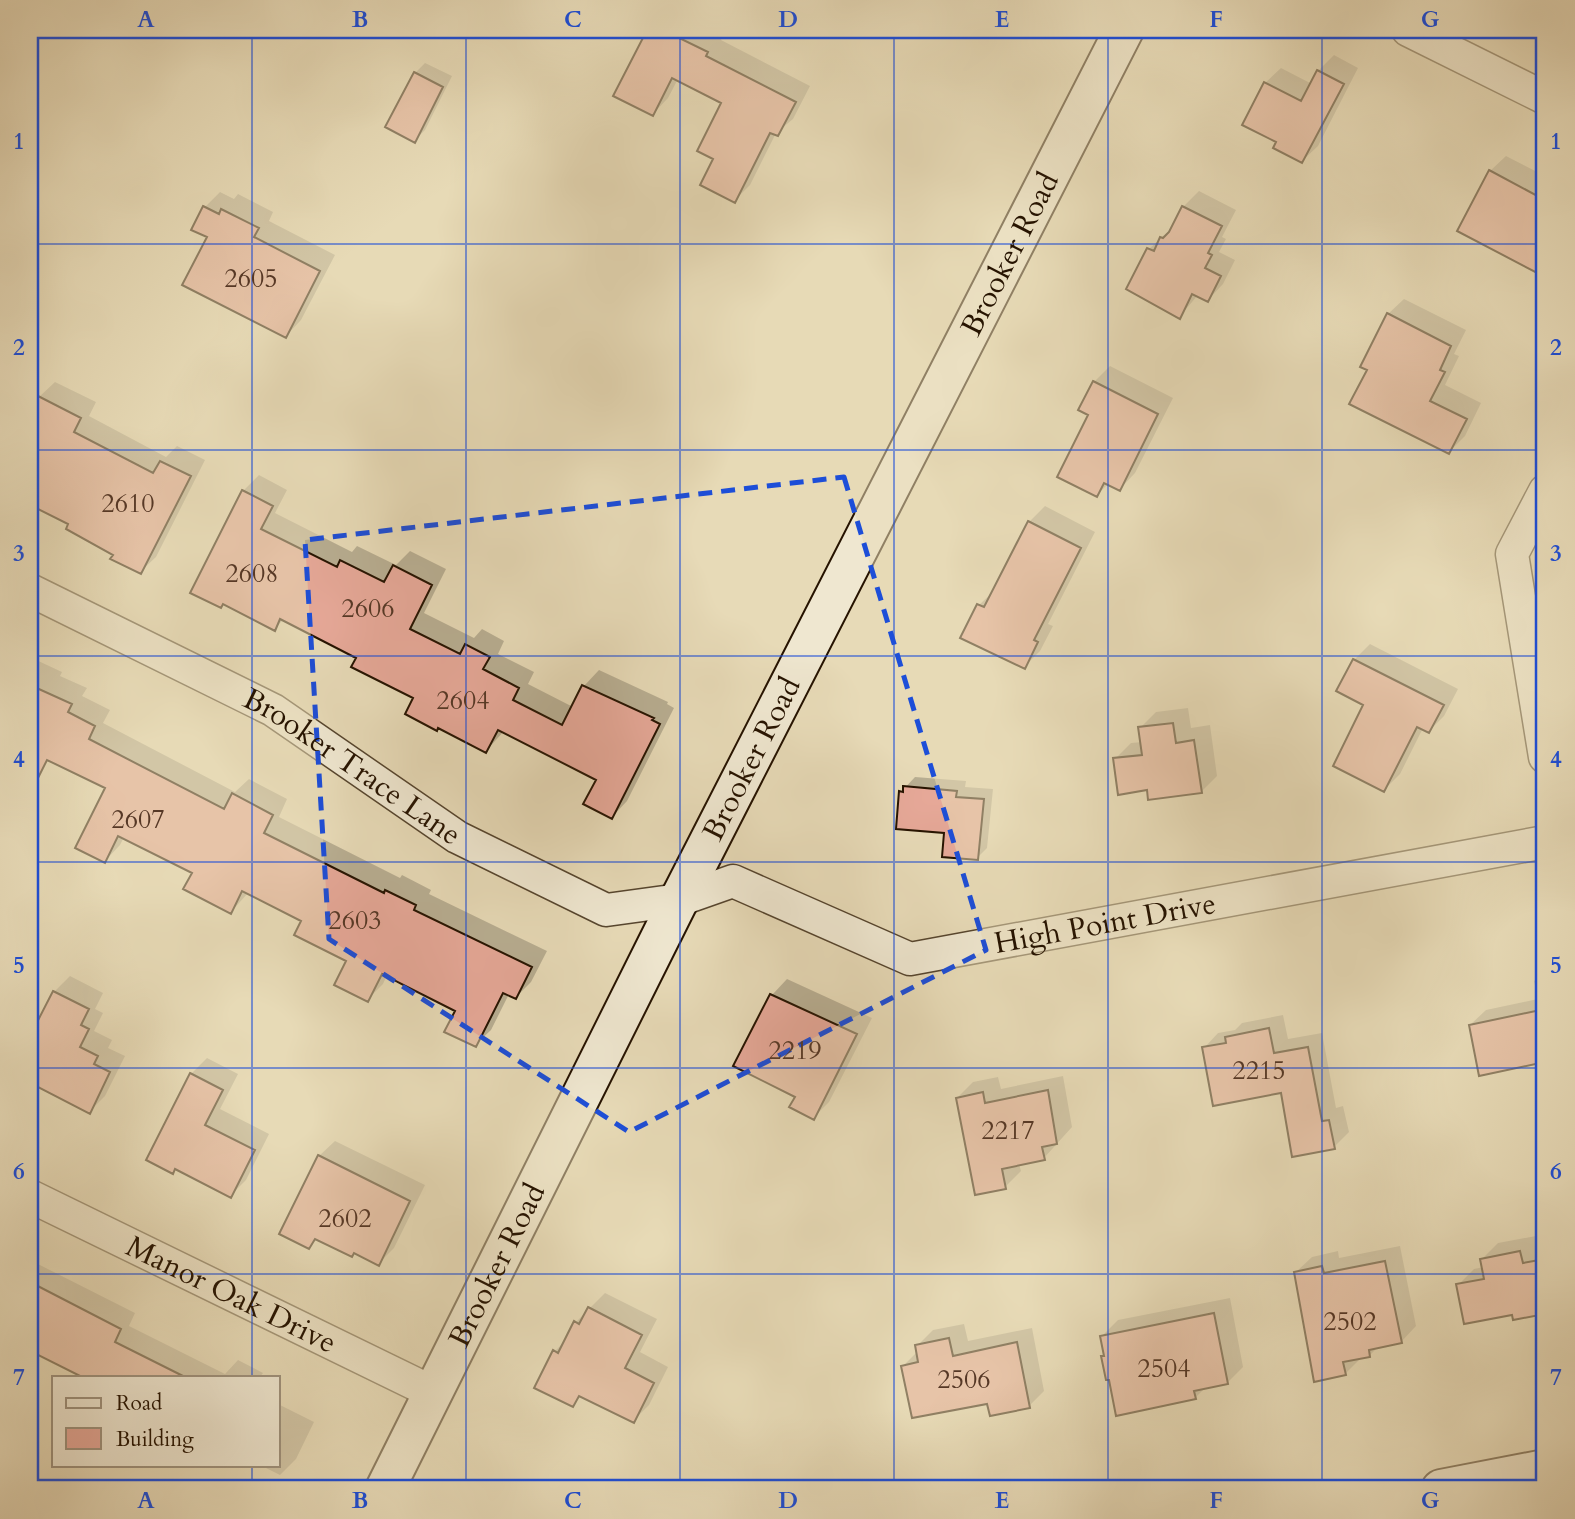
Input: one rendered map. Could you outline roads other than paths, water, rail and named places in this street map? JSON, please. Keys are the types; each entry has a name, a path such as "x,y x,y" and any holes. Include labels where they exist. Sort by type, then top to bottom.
{"street":[{"name":"Brooker Road","path":"385,1489 679,900 1124,30"},
{"path":"1408,30 1545,98"},
{"path":"1545,491 1512,554 1545,757"},
{"name":"Brooker Trace Lane","path":"30,590 274,710 457,837 606,910 679,900"},
{"name":"High Point Drive","path":"679,900 733,881 910,959 1545,842"},
{"name":"Manor Oak Drive","path":"30,1196 434,1393"},
{"path":"1441,1489 1545,1469"}]}
